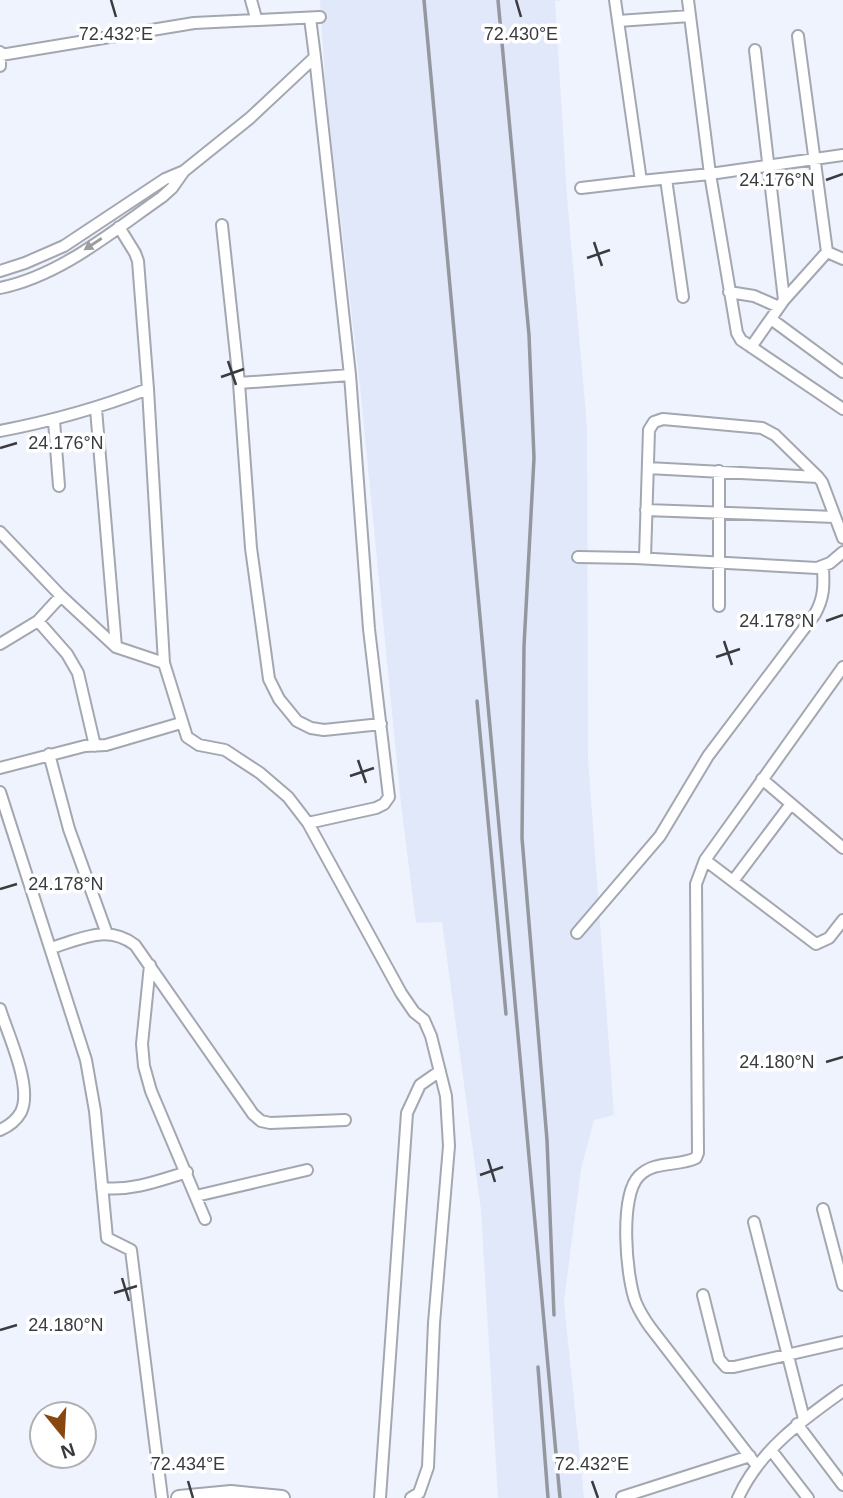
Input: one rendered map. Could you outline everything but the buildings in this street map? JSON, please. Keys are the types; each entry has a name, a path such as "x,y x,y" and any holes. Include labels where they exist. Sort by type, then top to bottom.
{"street":[{"path":"251,0 256,18"},
{"path":"615,0 641,181"},
{"path":"688,0 710,174 737,333 741,340 843,409"},
{"path":"618,22 690,16"},
{"path":"0,58 194,23 315,17 315,57 350,375 369,629 389,797 384,804 376,808 308,823"},
{"path":"751,347 782,303 827,252 798,36"},
{"path":"755,50 782,303"},
{"path":"0,271 64,246 165,179 184,171 250,118 315,57"},
{"path":"581,188 710,174 843,155"},
{"path":"0,288 46,273 162,197 184,171"},
{"path":"666,179 683,297"},
{"path":"222,225 239,383 251,548 269,679 279,699 297,721 311,728 324,730 381,724"},
{"path":"118,227 138,261 164,663 181,723 187,737 199,745 225,750 260,772 288,797 308,823 401,993 414,1012 424,1020 431,1035 446,1096 449,1146 434,1322 428,1467 419,1493 411,1498"},
{"path":"827,252 843,259"},
{"path":"729,292 782,303"},
{"path":"771,319 843,372"},
{"path":"239,383 350,375"},
{"path":"0,431 54,421 96,409 148,389"},
{"path":"96,409 116,647"},
{"path":"645,558 649,430 654,422 663,419 762,428 775,435 822,482 843,538"},
{"path":"54,421 59,486"},
{"path":"648,468 818,477"},
{"path":"719,471 719,606"},
{"path":"646,510 835,517"},
{"path":"0,532 61,596 116,647 164,663"},
{"path":"578,557 823,567 843,552"},
{"path":"577,933 660,836 708,756 815,614 824,592 823,567"},
{"path":"0,644 38,621 61,596"},
{"path":"38,621 67,654 78,673 95,746"},
{"path":"753,1461 650,1327 636,1303 627,1266 627,1213 637,1177 654,1166 688,1162 696,1158 698,1153 696,884 705,860 843,667"},
{"path":"0,768 49,754 106,746 181,723"},
{"path":"49,754 69,829 107,934"},
{"path":"762,779 843,848"},
{"path":"0,792 2,806 86,1060 95,1111 107,1238 131,1250 162,1498"},
{"path":"733,881 791,804"},
{"path":"705,860 816,944 829,938 843,920"},
{"path":"51,948 99,933 122,936 135,945 253,1114 261,1121 270,1123 345,1120"},
{"path":"150,965 142,1044 144,1066 151,1091 205,1219"},
{"path":"0,1009 25,1086 22,1111 12,1124 0,1130"},
{"path":"380,1498 407,1112 420,1085 440,1070"},
{"path":"196,1196 307,1170"},
{"path":"102,1188 128,1189 187,1172"},
{"path":"823,1209 843,1285"},
{"path":"754,1222 787,1354 800,1421 843,1485"},
{"path":"703,1296 722,1364 734,1367 843,1342"},
{"path":"622,1497 753,1461 771,1450 800,1421 843,1391"},
{"path":"771,1450 808,1498"},
{"path":"738,1498 753,1461"},
{"path":"179,1498 231,1493 282,1498"}],"shaded area":[{"path":"320,0 562,0 555,1 567,197 587,427 588,758 614,1115 594,1120 581,1169 564,1302 584,1498 498,1498 481,1210 442,922 416,923 401,804 360,386 326,94"}],"railway":[{"path":"424,0 560,1498"},
{"path":"498,0 529,335 534,458 524,646 522,838 547,1140 554,1315"},
{"path":"477,701 506,1014"},
{"path":"538,1367 548,1498"}]}
